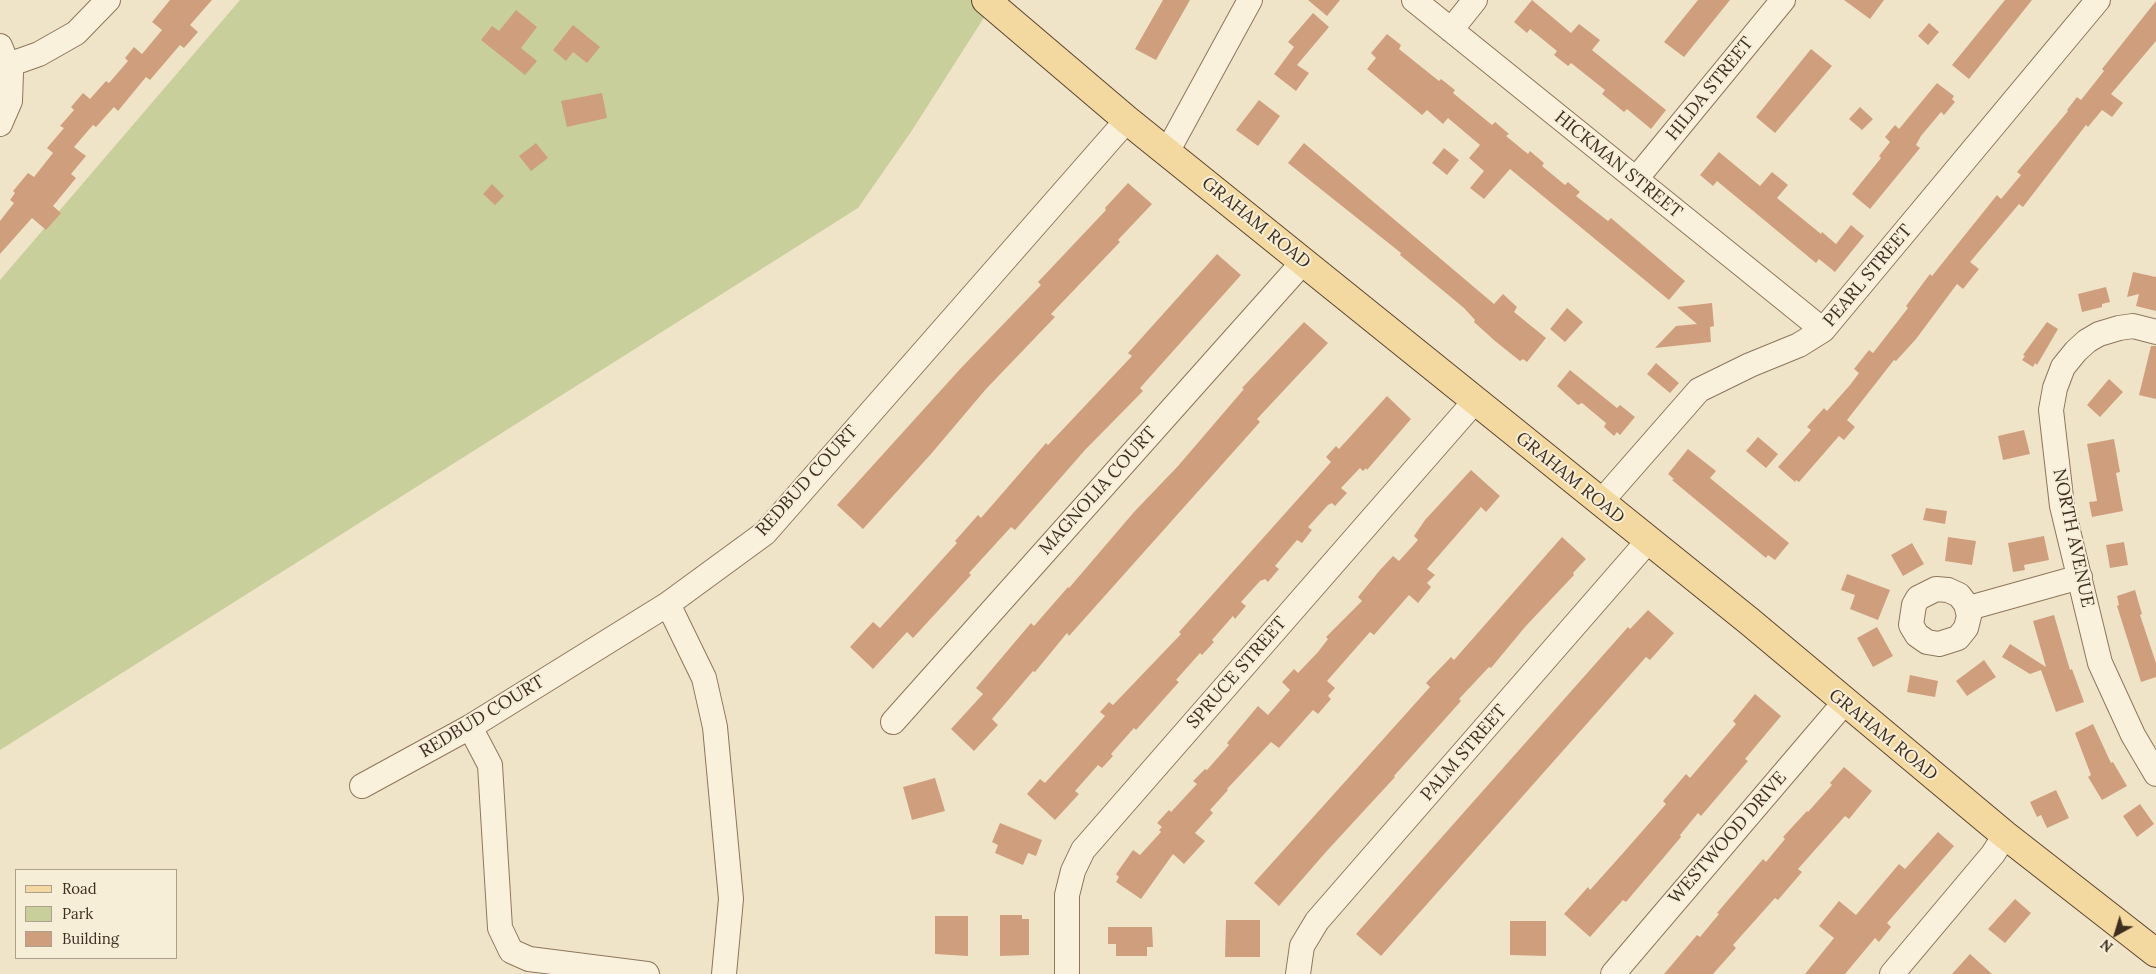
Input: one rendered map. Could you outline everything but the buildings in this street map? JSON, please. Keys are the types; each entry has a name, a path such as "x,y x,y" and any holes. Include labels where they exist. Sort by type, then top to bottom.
{"main road":[{"name":"GRAHAM ROAD","path":"986,0 1127,120 1304,261 1600,503 1749,621 1844,703 2006,835 2156,953"}],"street":[{"path":"0,124 10,101 11,72 4,55 39,54 76,33 108,0"},
{"path":"1167,152 1250,0"},
{"name":"HICKMAN STREET","path":"1414,0 1823,330"},
{"path":"1451,30 1475,0"},
{"name":"HILDA STREET","path":"1636,179 1783,0"},
{"name":"PEARL STREET","path":"1600,503 1699,390 1750,365 1799,345 1823,330 2098,0"},
{"name":"REDBUD COURT","path":"362,786 470,727 668,604 765,533 1127,120"},
{"name":"MAGNOLIA COURT","path":"894,722 1304,261"},
{"name":"NORTH AVENUE","path":"2156,332 2133,326 2099,334 2076,350 2063,367 2055,388 2051,410 2062,506 2100,662 2133,735 2156,774"},
{"name":"SPRUCE STREET","path":"1067,974 1067,894 1073,871 1083,850 1475,401"},
{"name":"PALM STREET","path":"1298,974 1302,946 1317,921 1648,541"},
{"path":"1969,608 2080,577"},
{"path":"668,604 704,678 714,727 731,899 724,974"},
{"name":"WESTWOOD DRIVE","path":"1613,974 1844,703"},
{"path":"470,727 490,765 500,928 512,951 529,959 647,974"},
{"path":"1892,974 1993,854 2006,835"}],"green space":[{"path":"240,0 986,0 992,5 911,132 858,208 0,750 0,280"}]}
